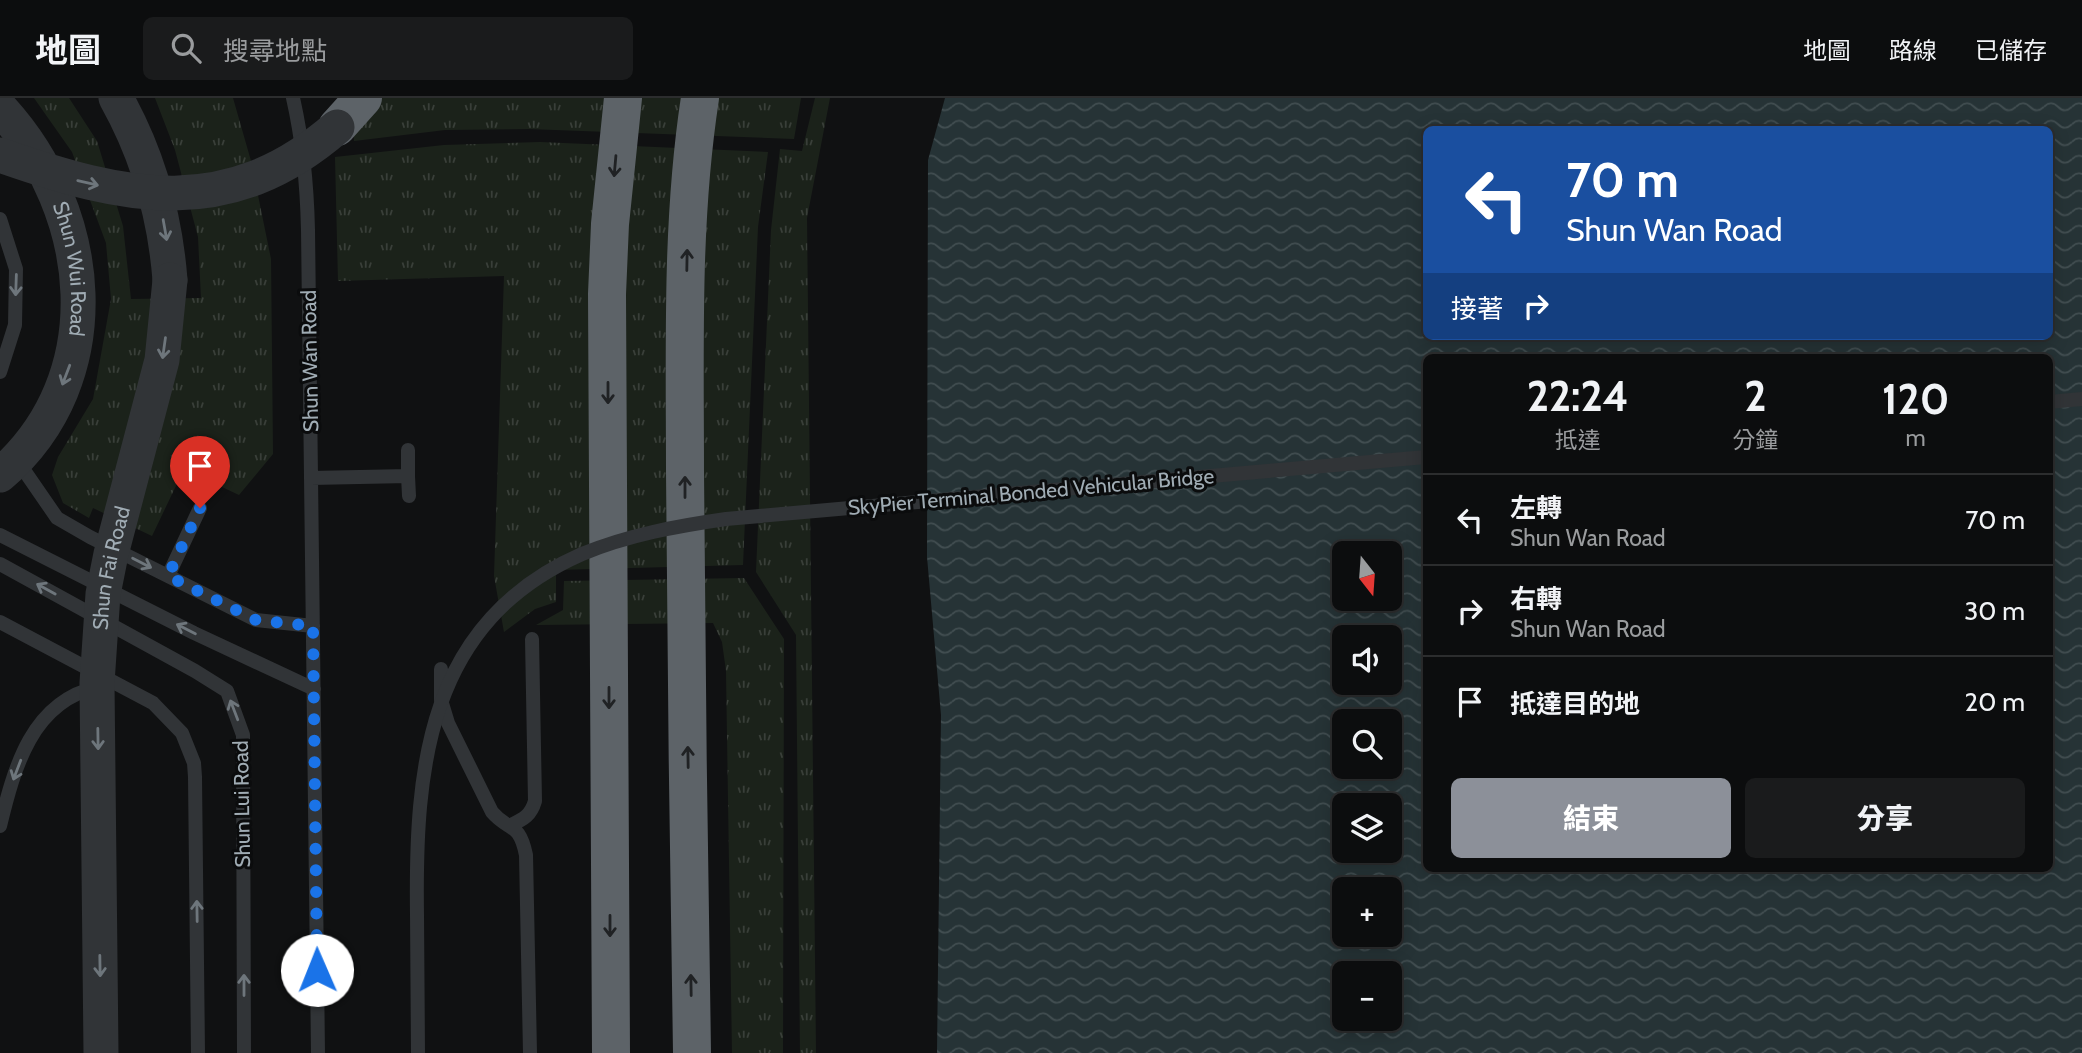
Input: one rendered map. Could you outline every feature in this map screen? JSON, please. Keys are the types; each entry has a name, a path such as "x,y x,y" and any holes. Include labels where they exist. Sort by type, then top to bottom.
{"highway":[{"path":"337,127 362,98"},
{"path":"611,1053 607,294 611,211 623,98"},
{"path":"692,1053 685,629 685,346 688,211 700,98"}],"street":[{"name":"Shun Fai Road","path":"101,1053 97,683 103,593 162,360 170,280 164,224 155,188 143,151 116,98"},
{"name":"Shun Wui Road","path":"0,108 39,162 58,202 69,232 79,292 78,326 71,361 58,396 41,429 9,468"},
{"name":"Shun Wui Road","path":"0,155 94,185 180,194 208,191 259,177 318,144 337,127"}],"lane":[{"name":"Shun Wan Road","path":"293,98 301,130 306,179 318,1053"},
{"path":"0,219 16,269 15,325 0,372"},
{"path":"2053,402 2082,399"},
{"path":"408,450 408,496"},
{"name":"SkyPier Terminal Bonded Vehicular Bridge","path":"418,1053 418,806 425,756 434,722 460,660 479,633 512,598 557,567 580,555 637,536 726,519 1423,457"},
{"path":"9,468 57,518 168,576 256,620 313,626"},
{"path":"311,478 408,476"},
{"path":"168,576 200,508"},
{"path":"0,535 314,690"},
{"name":"Shun Lui Road","path":"0,564 227,691 243,735 244,1053"},
{"path":"0,622 159,707 176,724 189,748 194,763 198,1053"},
{"path":"511,825 527,817 535,801 532,639"},
{"path":"441,669 441,700 448,723 487,803 498,819 511,825 523,841 526,855 530,1053"},
{"path":"0,826 26,746 36,727 53,707 73,695 97,687 115,688 140,695"}],"green space":[{"path":"34,98 69,98 97,141 123,226 131,299 201,298 198,237 175,150 155,98 233,98 251,161 271,259 273,454 239,495 184,469 152,536 93,508 89,518 63,503 52,475 58,457 93,399 111,299 106,243 72,152"},
{"path":"351,98 801,98 794,139 529,129 445,130 354,141"},
{"path":"815,98 830,98 807,218 816,1053 800,1053 796,635 756,572 771,230 780,149 802,151"},
{"path":"540,142 768,152 758,227 743,565 556,570 556,602 535,609 504,632 494,576 504,276 338,281 335,157 444,145"},
{"path":"744,578 784,639 783,1053 732,1053 726,671 722,642 713,623 536,625 563,610 564,581"}],"water":[{"path":"945,98 2082,98 2082,1053 937,1053 941,715 927,557 928,160"}],"route":[{"path":"200,508 168,576 256,620 313,626 317,970"}]}
